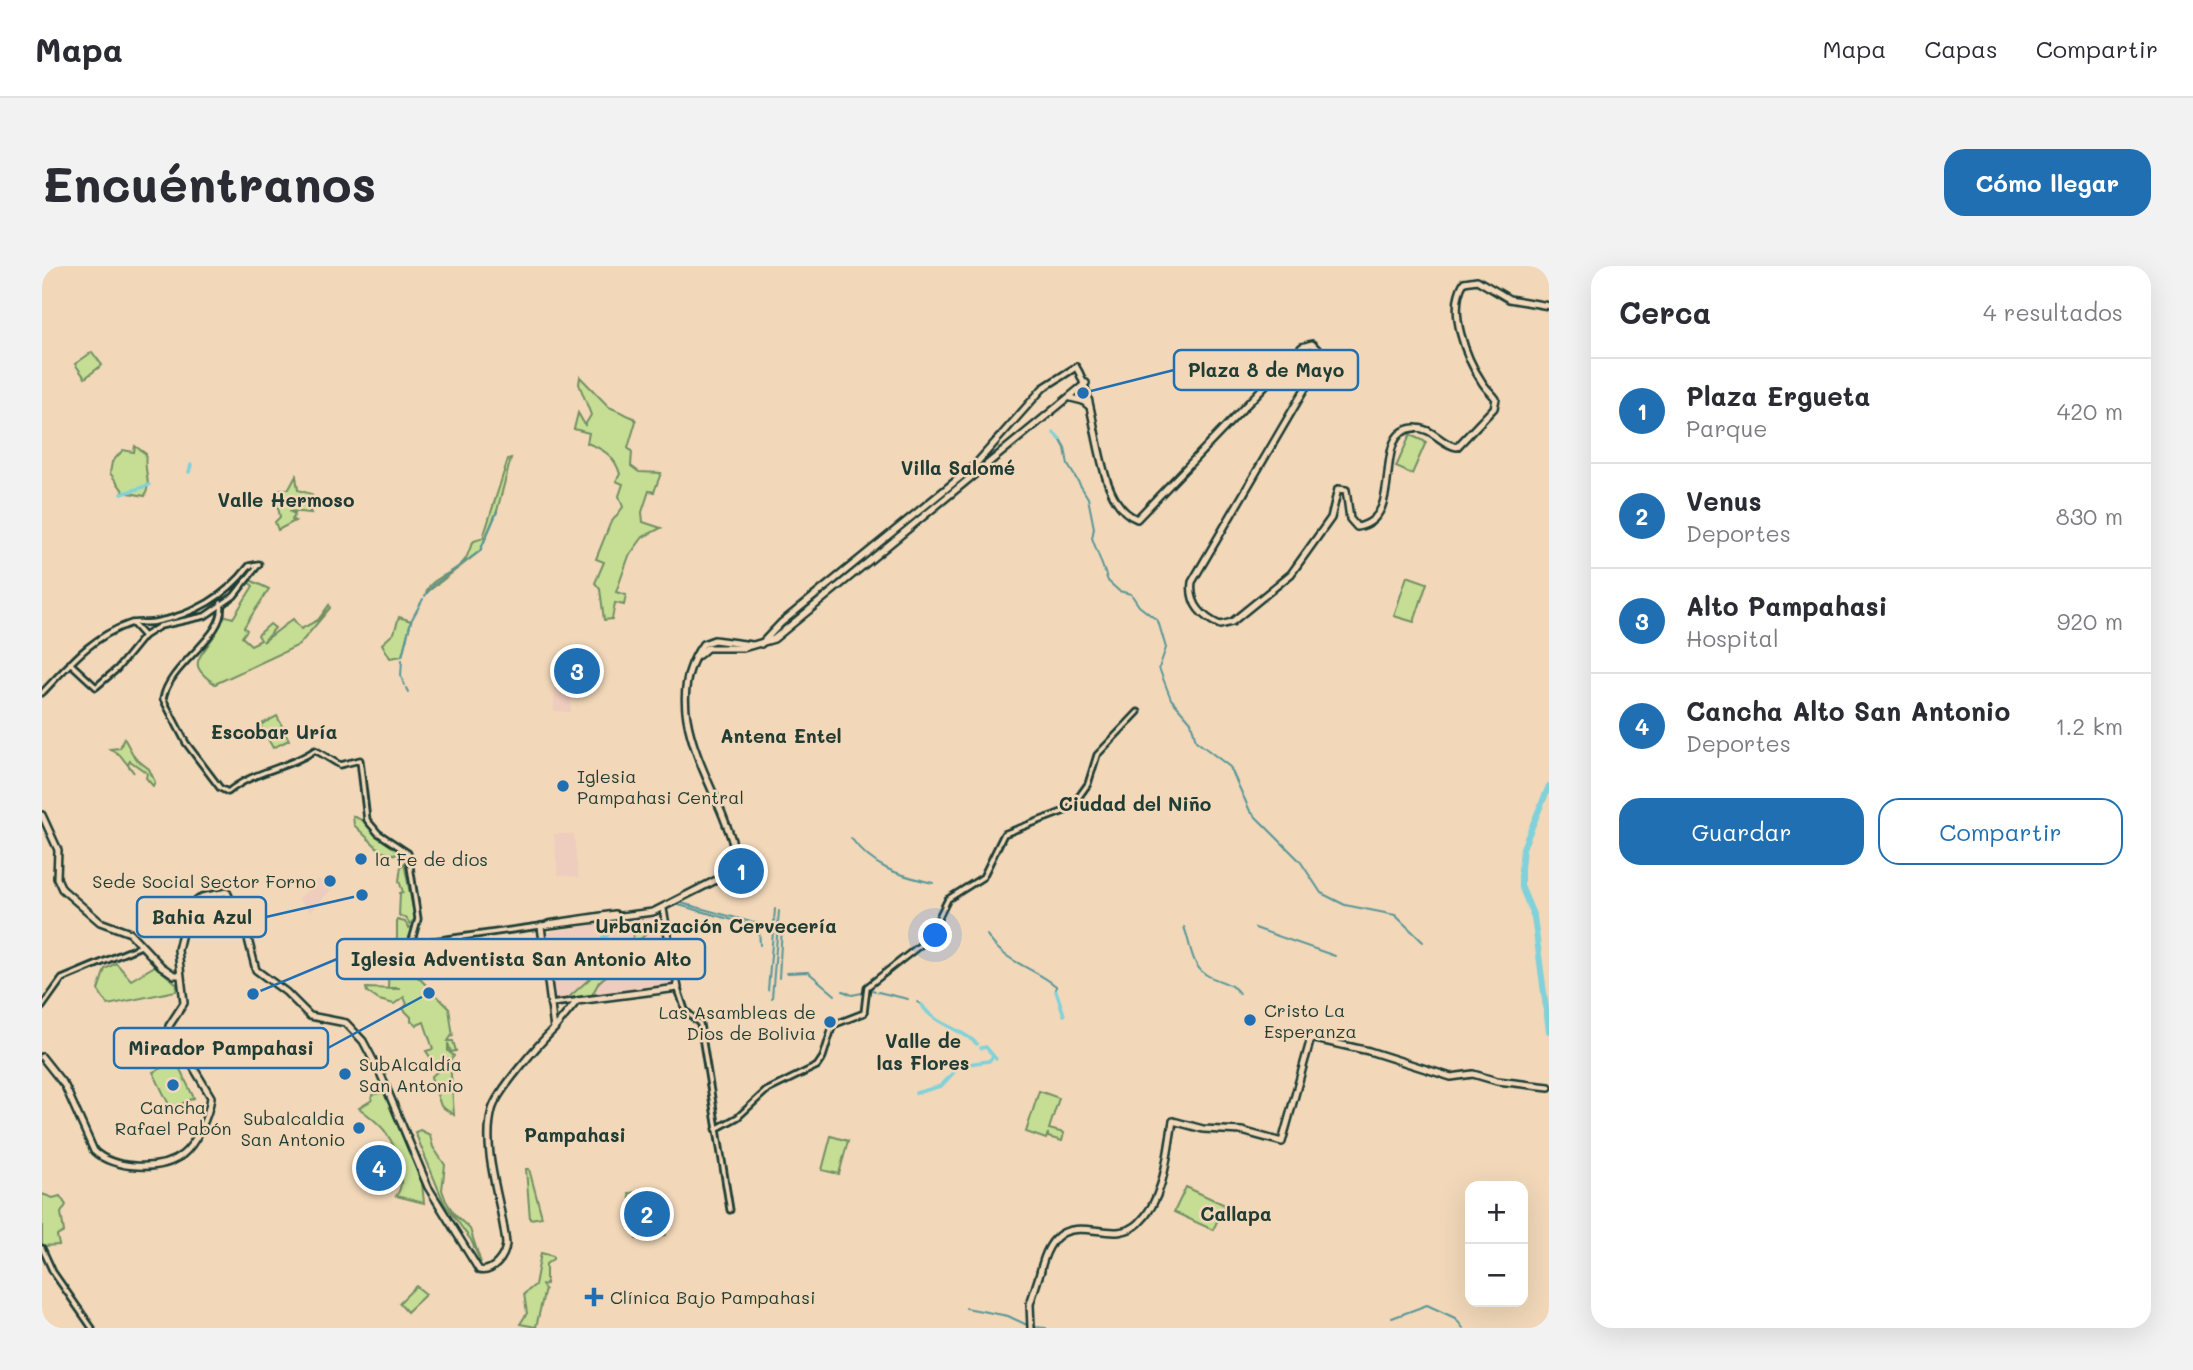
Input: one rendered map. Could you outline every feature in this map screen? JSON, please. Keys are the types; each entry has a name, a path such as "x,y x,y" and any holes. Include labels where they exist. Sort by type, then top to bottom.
{"main road":[{"path":"761,644 763,638 974,466 1043,388 1076,367 1086,383 1099,454 1114,498 1125,513 1137,519 1302,346 1316,347 1319,357 1317,370 1192,582 1191,597 1197,608 1207,618 1226,625 1248,612 1291,574 1331,518 1338,489 1346,490 1350,519 1357,527 1369,523 1381,511 1386,496 1388,465 1399,435 1409,429 1421,428 1457,447 1494,408 1496,399 1480,379 1461,331 1458,301 1464,282 1477,280 1509,299 1549,306"},
{"path":"554,1028 543,926 661,909 674,899 730,874 735,861 735,847 684,711 685,685 706,641 752,645 774,639 1086,383"},
{"path":"1071,398 1083,401 1090,407"},
{"path":"42,815 58,850 57,878 62,889 100,922 130,933 161,966 174,975 180,975"},
{"path":"42,1057 65,1086 99,1155 128,1164 154,1164 176,1159 190,1147 211,1097 187,1055 169,1036 169,1026 184,1006 180,975 183,971 178,950 187,909 202,897 223,891 231,896 255,968 293,998 310,1016 346,1023 363,1041 428,1187 479,1270 488,1270 499,1261 506,1250 490,1141 491,1114 497,1098 577,1001 678,988 661,909"},
{"path":"1031,1328 1030,1304 1049,1252 1058,1241 1072,1233 1091,1229 1128,1230 1142,1221 1162,1184 1173,1121 1203,1129 1242,1131 1282,1142 1291,1121 1311,1038 1369,1051 1451,1077 1473,1074 1497,1081 1549,1087"}],"street":[{"path":"42,693 70,663 85,648 132,623 155,622 198,608 236,583 249,566 259,564 234,596 205,616 160,626 144,636 117,669 96,687 70,663"},
{"path":"221,603 222,612 206,643 182,663 169,681 163,699 186,743 226,793 244,780 301,759 315,750 340,765 360,760 366,820 377,833 406,850 408,856 418,919 411,944 543,926"},
{"path":"132,623 144,636"},
{"path":"716,1129 738,1117 766,1091 812,1069 823,1057 835,1023 864,1013 869,984 928,939 948,900 983,877 1004,834 1070,809 1088,784 1097,755 1138,712"},
{"path":"42,1007 62,979 142,944"},
{"path":"678,988 685,1010 700,1024 730,1210"},
{"path":"550,1004 577,1001"},
{"path":"42,1248 53,1272 92,1328"}],"shaded area":[{"path":"555,664 571,667 571,712 554,711"},
{"path":"554,834 574,834 578,877 558,875"},
{"path":"318,879 331,890 310,912 299,899"},
{"path":"659,915 671,984 554,999 545,939 548,932"}],"green space":[{"path":"92,352 102,365 85,378 75,364"},
{"path":"580,377 609,407 636,421 628,448 632,452 631,466 639,472 661,473 654,492 649,491 642,512 643,522 661,528 643,537 629,556 616,592 626,595 624,605 615,603 612,619 604,620 600,589 595,583 604,562 596,559 610,524 623,507 619,496 623,484 616,481 620,474 612,458 587,443 589,433 574,429 578,413 585,425 591,415 579,384"},
{"path":"1410,435 1426,442 1412,474 1396,467"},
{"path":"135,446 146,454 148,485 145,496 124,492 110,473 112,462 123,450 134,452"},
{"path":"989,452 992,457 971,475 767,639 970,474"},
{"path":"511,458 497,511 480,551 426,593 433,583 460,566 474,541 483,538 508,459"},
{"path":"296,476 298,490 311,494 319,507 307,505 311,513 289,511 295,514 292,520 295,521 278,530 275,522 280,517 276,497 281,489 289,489"},
{"path":"1407,576 1427,583 1414,622 1394,616"},
{"path":"250,580 269,589 244,627 247,630 242,637 251,645 261,640 258,635 270,624 275,628 263,642 293,619 301,629 318,620 329,605 330,608 299,645 215,684 201,671 198,661 214,636 223,615 233,618 253,586 248,582"},
{"path":"399,617 411,621 402,656 390,658 382,644 394,633"},
{"path":"277,716 289,740 273,748 260,725"},
{"path":"124,738 135,758 149,769 155,782 153,786 146,778 147,773 130,761 128,764 134,773 120,755 110,749 120,748"},
{"path":"353,816 364,821 404,856 382,852 354,825"},
{"path":"404,863 415,919 410,924 406,918 399,916 400,893 403,892 399,881"},
{"path":"397,920 405,922 409,928 414,926 408,940 409,968 449,1008 453,1037 452,1035 448,1041 453,1041 456,1051 451,1052 448,1043 448,1051 454,1056 450,1061 454,1115 441,1106 431,1077 439,1070 426,1051 433,1049 424,1022 417,1025 411,1021 411,1017 403,1009 407,1004 404,997 394,1004 379,1000 367,992 366,988 399,989 388,988 389,958 397,938"},
{"path":"636,931 646,931 646,934 630,949 629,956 599,982 592,995 568,998 596,973 618,944 630,943"},
{"path":"116,963 131,980 155,966 177,984 176,991 108,1005 98,990 105,969"},
{"name":"Cancha Rafael Pabón","path":"176,1061 194,1098 171,1109 153,1072"},
{"path":"1039,1091 1059,1098 1049,1129 1064,1133 1062,1141 1048,1137 1048,1133 1046,1139 1026,1132"},
{"path":"384,1092 422,1183 424,1203 396,1196 401,1174 394,1148 381,1126 359,1108 372,1100 372,1095"},
{"path":"420,1130 430,1135 433,1147 445,1165 442,1190 446,1201 455,1215 470,1229 481,1263 471,1240 444,1203 415,1132"},
{"path":"831,1136 848,1141 839,1174 822,1170"},
{"path":"385,1144 395,1187 373,1192 364,1149"},
{"path":"526,1169 529,1169 542,1217 530,1219"},
{"path":"1186,1187 1225,1205 1213,1230 1174,1212"},
{"path":"659,1189 666,1235 636,1239 629,1193"},
{"path":"42,1194 53,1198 60,1196 66,1205 61,1213 64,1232 57,1236 59,1245 42,1246"},
{"path":"541,1253 553,1256 553,1259 546,1264 546,1284 542,1285 545,1289 536,1327 520,1324 527,1313 524,1294 535,1285"},
{"path":"416,1286 426,1294 407,1312 399,1303"}],"waterway":[{"path":"1054,433 1060,439"},
{"path":"1060,439 1065,448 1068,465 1088,498 1094,528 1092,538 1108,581 1119,591 1131,594 1139,606 1158,621 1166,648 1159,668 1171,699 1191,722 1196,741 1230,767 1250,811 1300,861 1321,893 1345,905 1395,915 1423,942"},
{"path":"189,472 191,465"},
{"path":"122,494 149,485"},
{"path":"425,596 433,585 480,551 497,512"},
{"path":"402,656 411,621 423,599"},
{"path":"402,660 401,676 404,685"},
{"path":"406,688 408,692"},
{"path":"1549,786 1523,848 1521,869 1521,886 1534,917 1549,1031"},
{"path":"851,838 868,857 887,869 933,883"},
{"path":"681,903 762,925"},
{"path":"675,904 758,927"},
{"path":"768,990 775,909"},
{"path":"772,998 779,911"},
{"path":"779,978 782,927"},
{"path":"1184,927 1200,970 1232,986 1239,993"},
{"path":"603,937 607,936 608,928"},
{"path":"759,928 760,945"},
{"path":"1255,928 1335,956"},
{"path":"987,935 1001,952 1047,979 1056,986 1056,991"},
{"path":"787,973 808,972 835,995"},
{"path":"843,991 852,995 862,993"},
{"path":"1056,991 1064,1015"},
{"path":"878,992 908,999"},
{"path":"917,1002 922,1005"},
{"path":"922,1005 940,1022 977,1044"},
{"path":"981,1048 986,1047 996,1059"},
{"path":"968,1064 989,1061 993,1056"},
{"path":"916,1093 941,1086 954,1072"},
{"path":"1392,1318 1427,1305 1455,1318 1463,1328"},
{"path":"966,1308 1008,1316 1027,1325"},
{"path":"1034,1327 1046,1328"}],"place":[{"name":"Plaza 8 de Mayo","path":"1083,393"},
{"name":"Alto Pampahasi","path":"577,671"},
{"name":"Iglesia Pampahasi Central","path":"563,786"},
{"name":"la Fe de dios","path":"361,859"},
{"name":"Plaza Ergueta","path":"741,871"},
{"name":"Sede Social Sector Forno","path":"330,881"},
{"name":"Bahia Azul","path":"362,895"},
{"name":"Mirador Pampahasi","path":"429,993"},
{"name":"Iglesia Adventista San Antonio Alto","path":"253,994"},
{"name":"Cristo La Esperanza","path":"1250,1020"},
{"name":"Las Asambleas de Dios de Bolivia","path":"830,1022"},
{"name":"SubAlcaldía San Antonio","path":"345,1074"},
{"name":"Cancha Rafael Pabón","path":"173,1085"},
{"name":"Subalcaldia San Antonio","path":"359,1128"},
{"name":"Cancha Alto San Antonio","path":"379,1168"},
{"name":"Venus","path":"647,1214"},
{"name":"Clínica Bajo Pampahasi","path":"594,1297"}],"district":[{"name":"Villa Salomé","path":"958,467"},
{"name":"Valle Hermoso","path":"286,499"},
{"name":"Escobar Uría","path":"274,731"},
{"name":"Antena Entel","path":"781,735"},
{"name":"Ciudad del Niño","path":"1135,803"},
{"name":"Urbanización Cervecería","path":"716,925"},
{"name":"Valle de las Flores","path":"923,1051"},
{"name":"Pampahasi","path":"575,1134"},
{"name":"Callapa","path":"1236,1213"}]}
